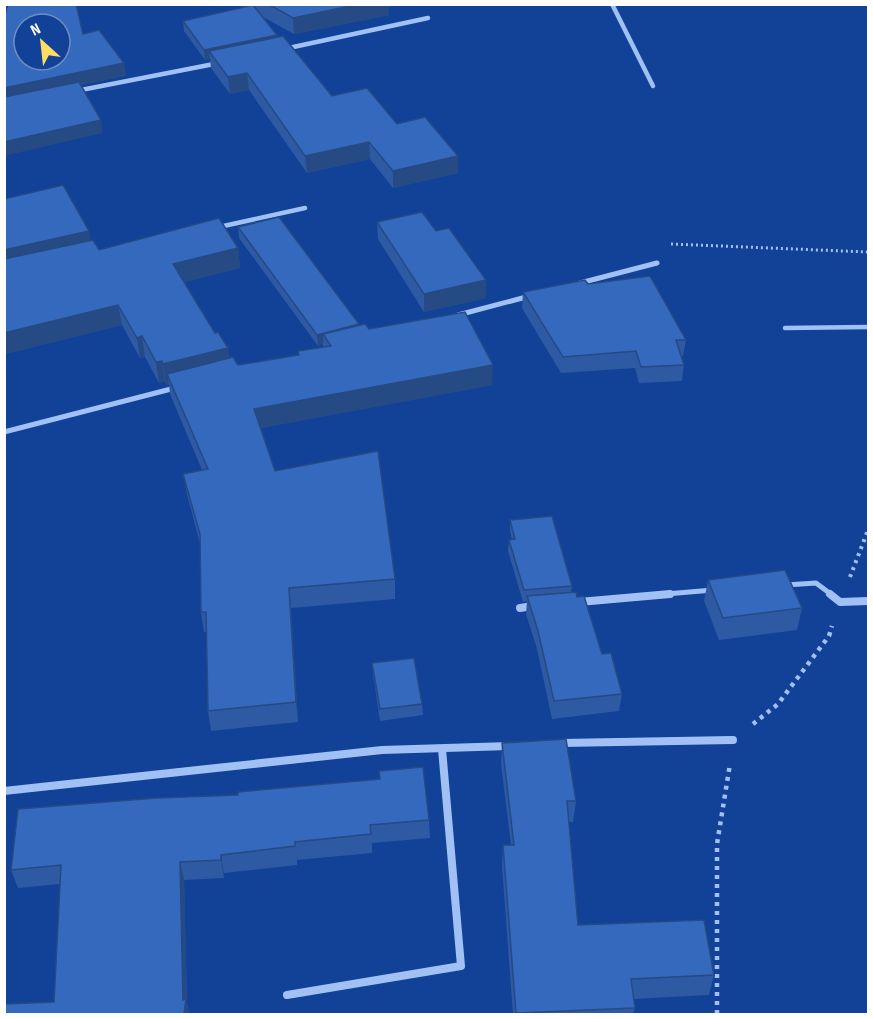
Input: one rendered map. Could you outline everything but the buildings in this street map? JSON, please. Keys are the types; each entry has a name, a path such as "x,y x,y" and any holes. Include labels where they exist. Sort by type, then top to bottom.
{"street":[{"path":"612,4 653,86"},
{"path":"278,50 428,18"},
{"path":"71,92 224,62"},
{"path":"213,229 306,208"},
{"path":"577,284 657,263"},
{"path":"451,317 543,293"},
{"path":"4,432 188,385"},
{"path":"783,585 816,583 840,602 868,601"},
{"path":"566,603 727,589"},
{"path":"520,608 543,606"},
{"path":"546,744 734,740"},
{"path":"4,791 382,750 523,745"},
{"path":"287,995 461,966 441,749"}],"lane":[{"path":"785,328 868,327"}],"path":[{"path":"657,263 658,243 868,252"},
{"path":"717,1014 717,844 734,740 778,704 829,636 868,530"}]}
